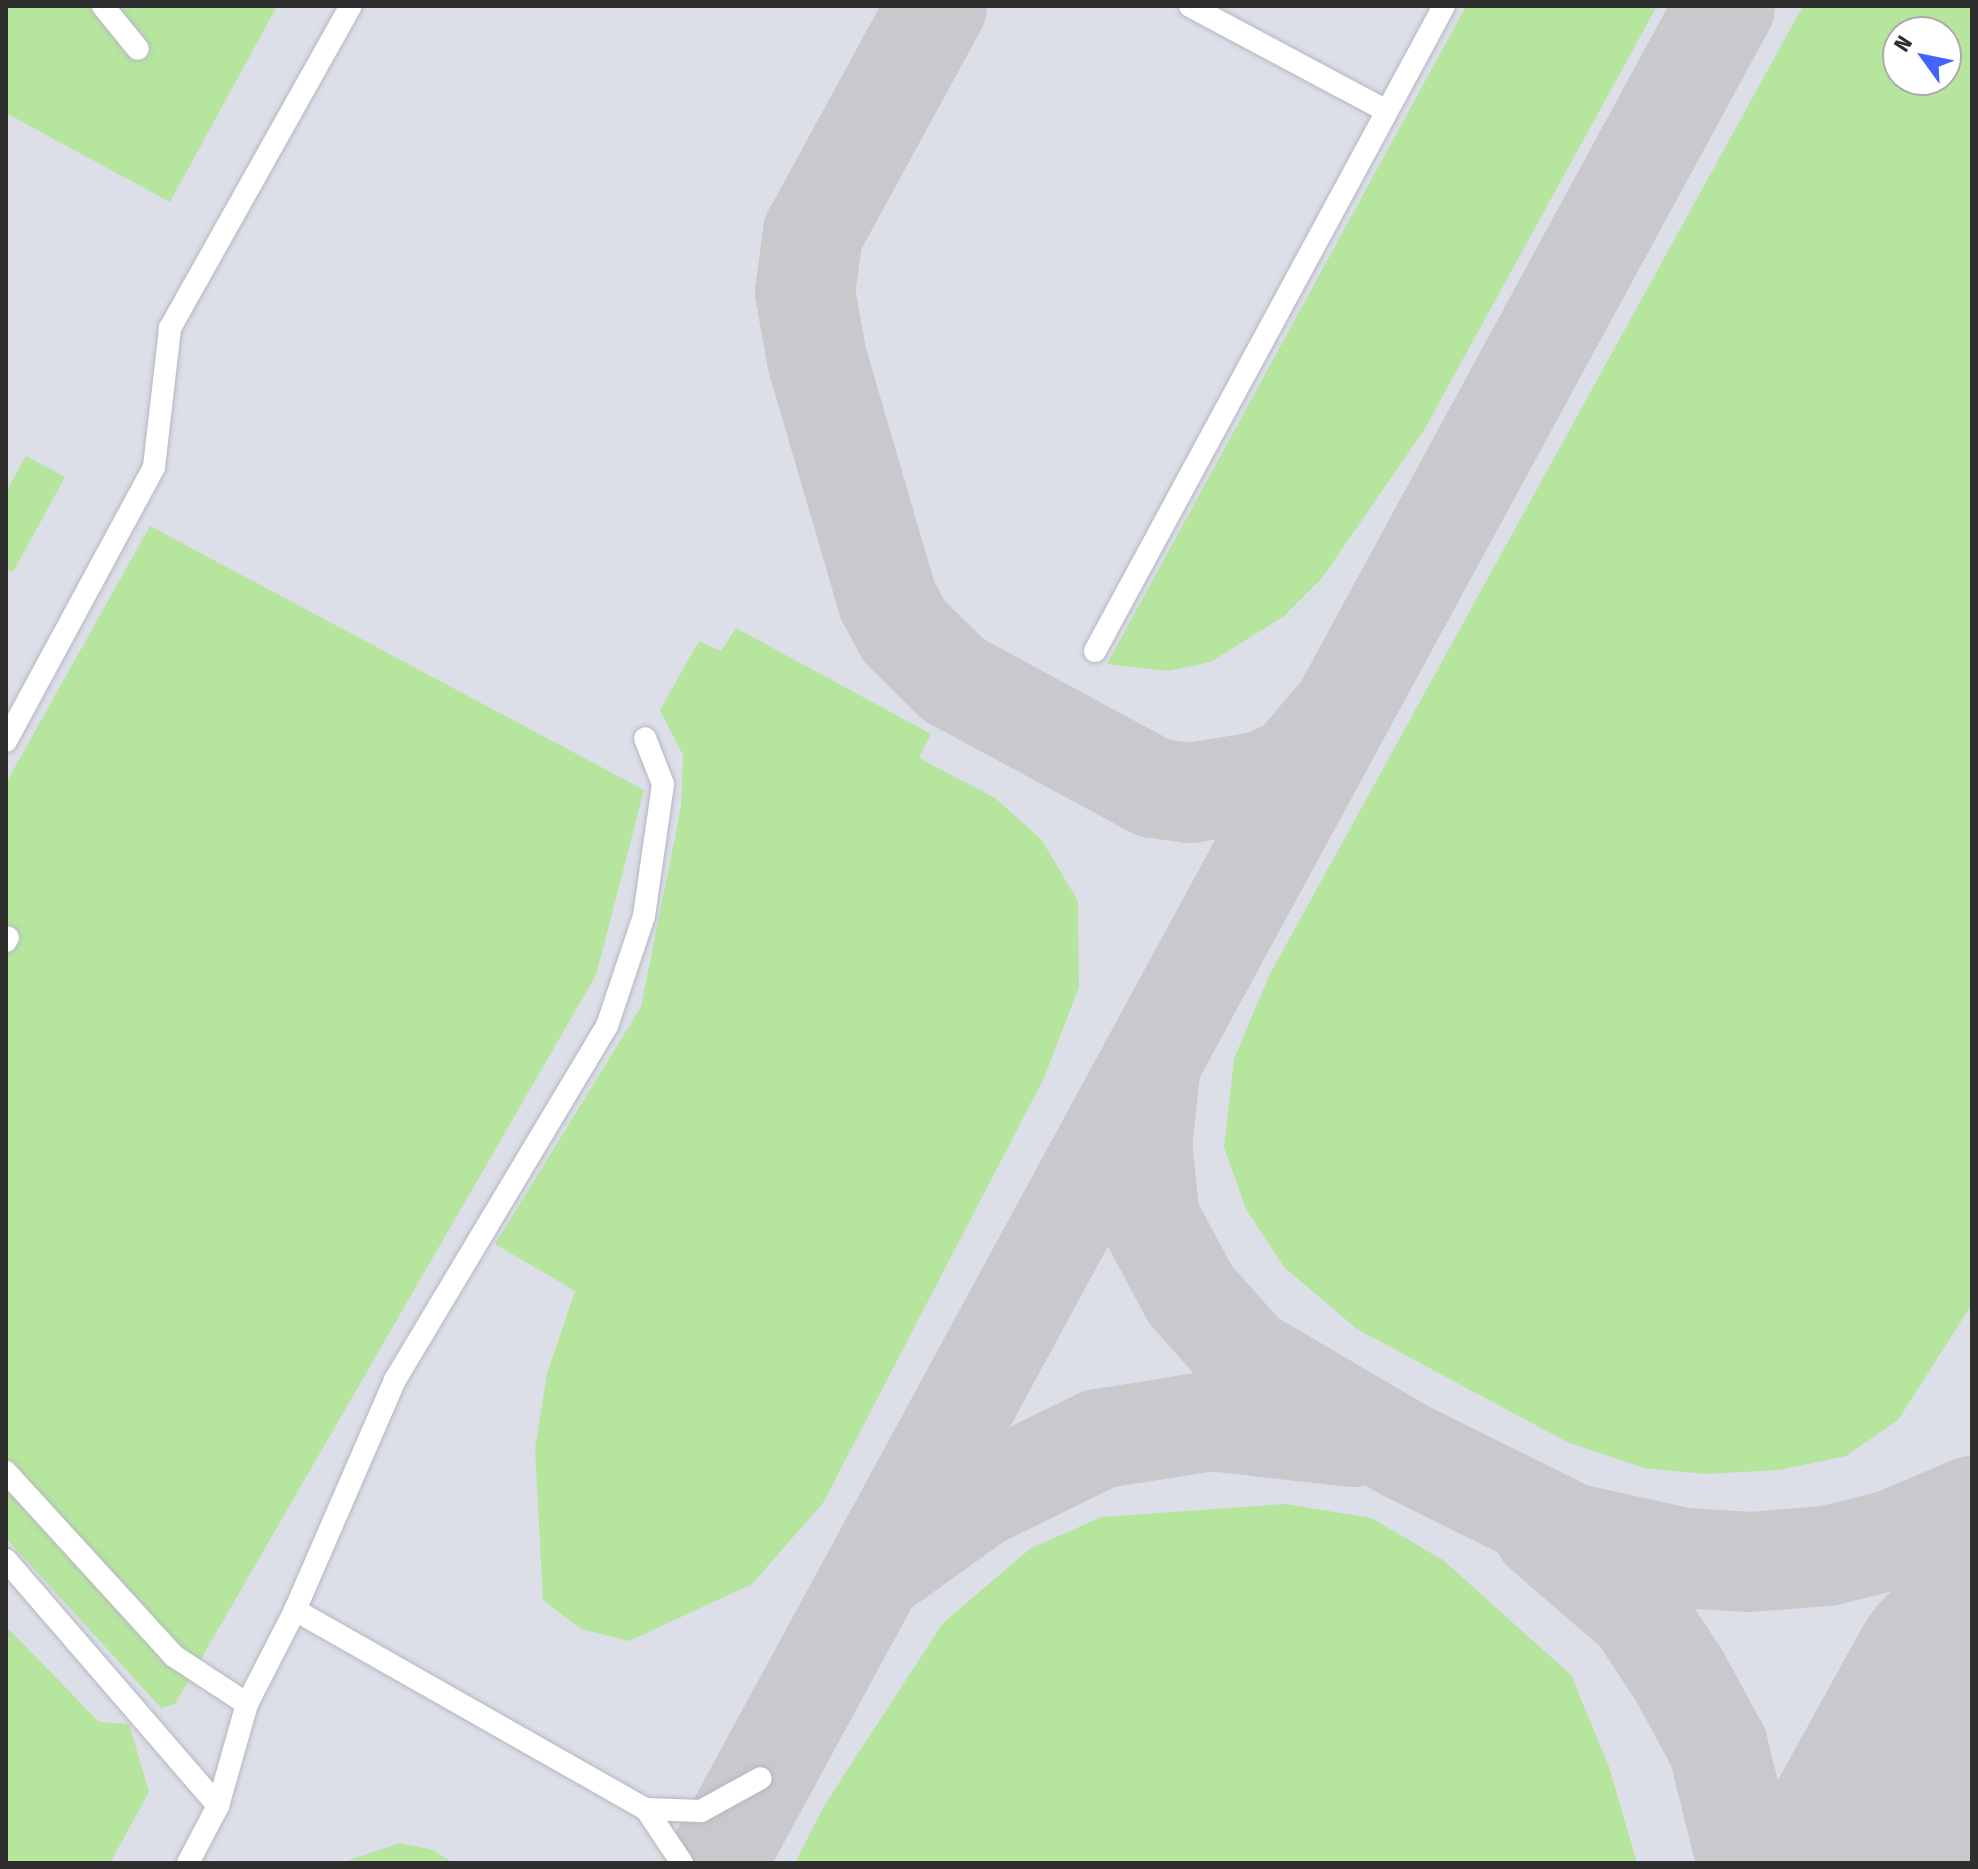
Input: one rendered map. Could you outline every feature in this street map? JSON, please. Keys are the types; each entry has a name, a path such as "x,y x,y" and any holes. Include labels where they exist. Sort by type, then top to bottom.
{"lane":[{"path":"103,6 138,49"},
{"path":"9,729 154,467 170,328 351,6"},
{"path":"1190,6 1387,111"},
{"path":"1095,651 1444,6"},
{"path":"188,1863 218,1806 247,1704 295,1610 395,1380 607,1026 644,916 663,784 645,738"},
{"path":"6,1472 174,1656 247,1704"},
{"path":"6,1560 218,1806"},
{"path":"295,1610 646,1809 682,1863"},
{"path":"646,1809 701,1811 761,1778"}],"shaded area":[{"path":"6,6 1972,6 1972,1863 6,1863"}],"green space":[{"path":"6,6 277,6 170,202 6,113"},
{"path":"1466,6 1657,6 1424,430 1322,578 1284,616 1211,662 1168,671 1107,664"},
{"path":"1803,6 1972,6 1972,1304 1898,1420 1846,1456 1779,1470 1706,1474 1644,1468 1567,1442 1357,1329 1284,1267 1246,1209 1224,1147 1234,1059 1270,974"},
{"path":"26,456 65,477 13,572 6,569 6,492"},
{"path":"150,526 644,790 596,975 175,1704 161,1708 6,1538 6,783"},
{"path":"736,628 931,734 919,758 995,798 1041,839 1078,901 1079,987 1044,1078 823,1503 752,1584 629,1641 581,1629 543,1600 535,1449 547,1374 575,1291 495,1244 641,1007 681,807 683,755 660,710 699,641 721,651"},
{"path":"1285,1504 1371,1518 1443,1560 1571,1675 1609,1767 1637,1863 795,1863 824,1806 943,1623 1031,1548 1102,1517"},
{"path":"6,1626 99,1722 129,1724 149,1792 110,1863 6,1863"},
{"path":"400,1843 433,1850 453,1863 341,1863"}],"taxiway":[{"path":"937,6 813,233 805,292 817,359 887,599 904,631 954,680 1154,788 1190,793 1263,781 1295,766 1331,723"},
{"path":"716,1863 1725,6"},
{"path":"1150,1073 1142,1145 1150,1219 1190,1294 1246,1357 1404,1450 1571,1533 1684,1558 1750,1562 1827,1556 1892,1540 1972,1506"},
{"path":"887,1564 979,1498 1099,1439 1212,1421 1353,1437"},
{"path":"1543,1531 1638,1613 1680,1677 1718,1747 1747,1863"}],"runway":[{"path":"1875,1863 1972,1687"}]}
